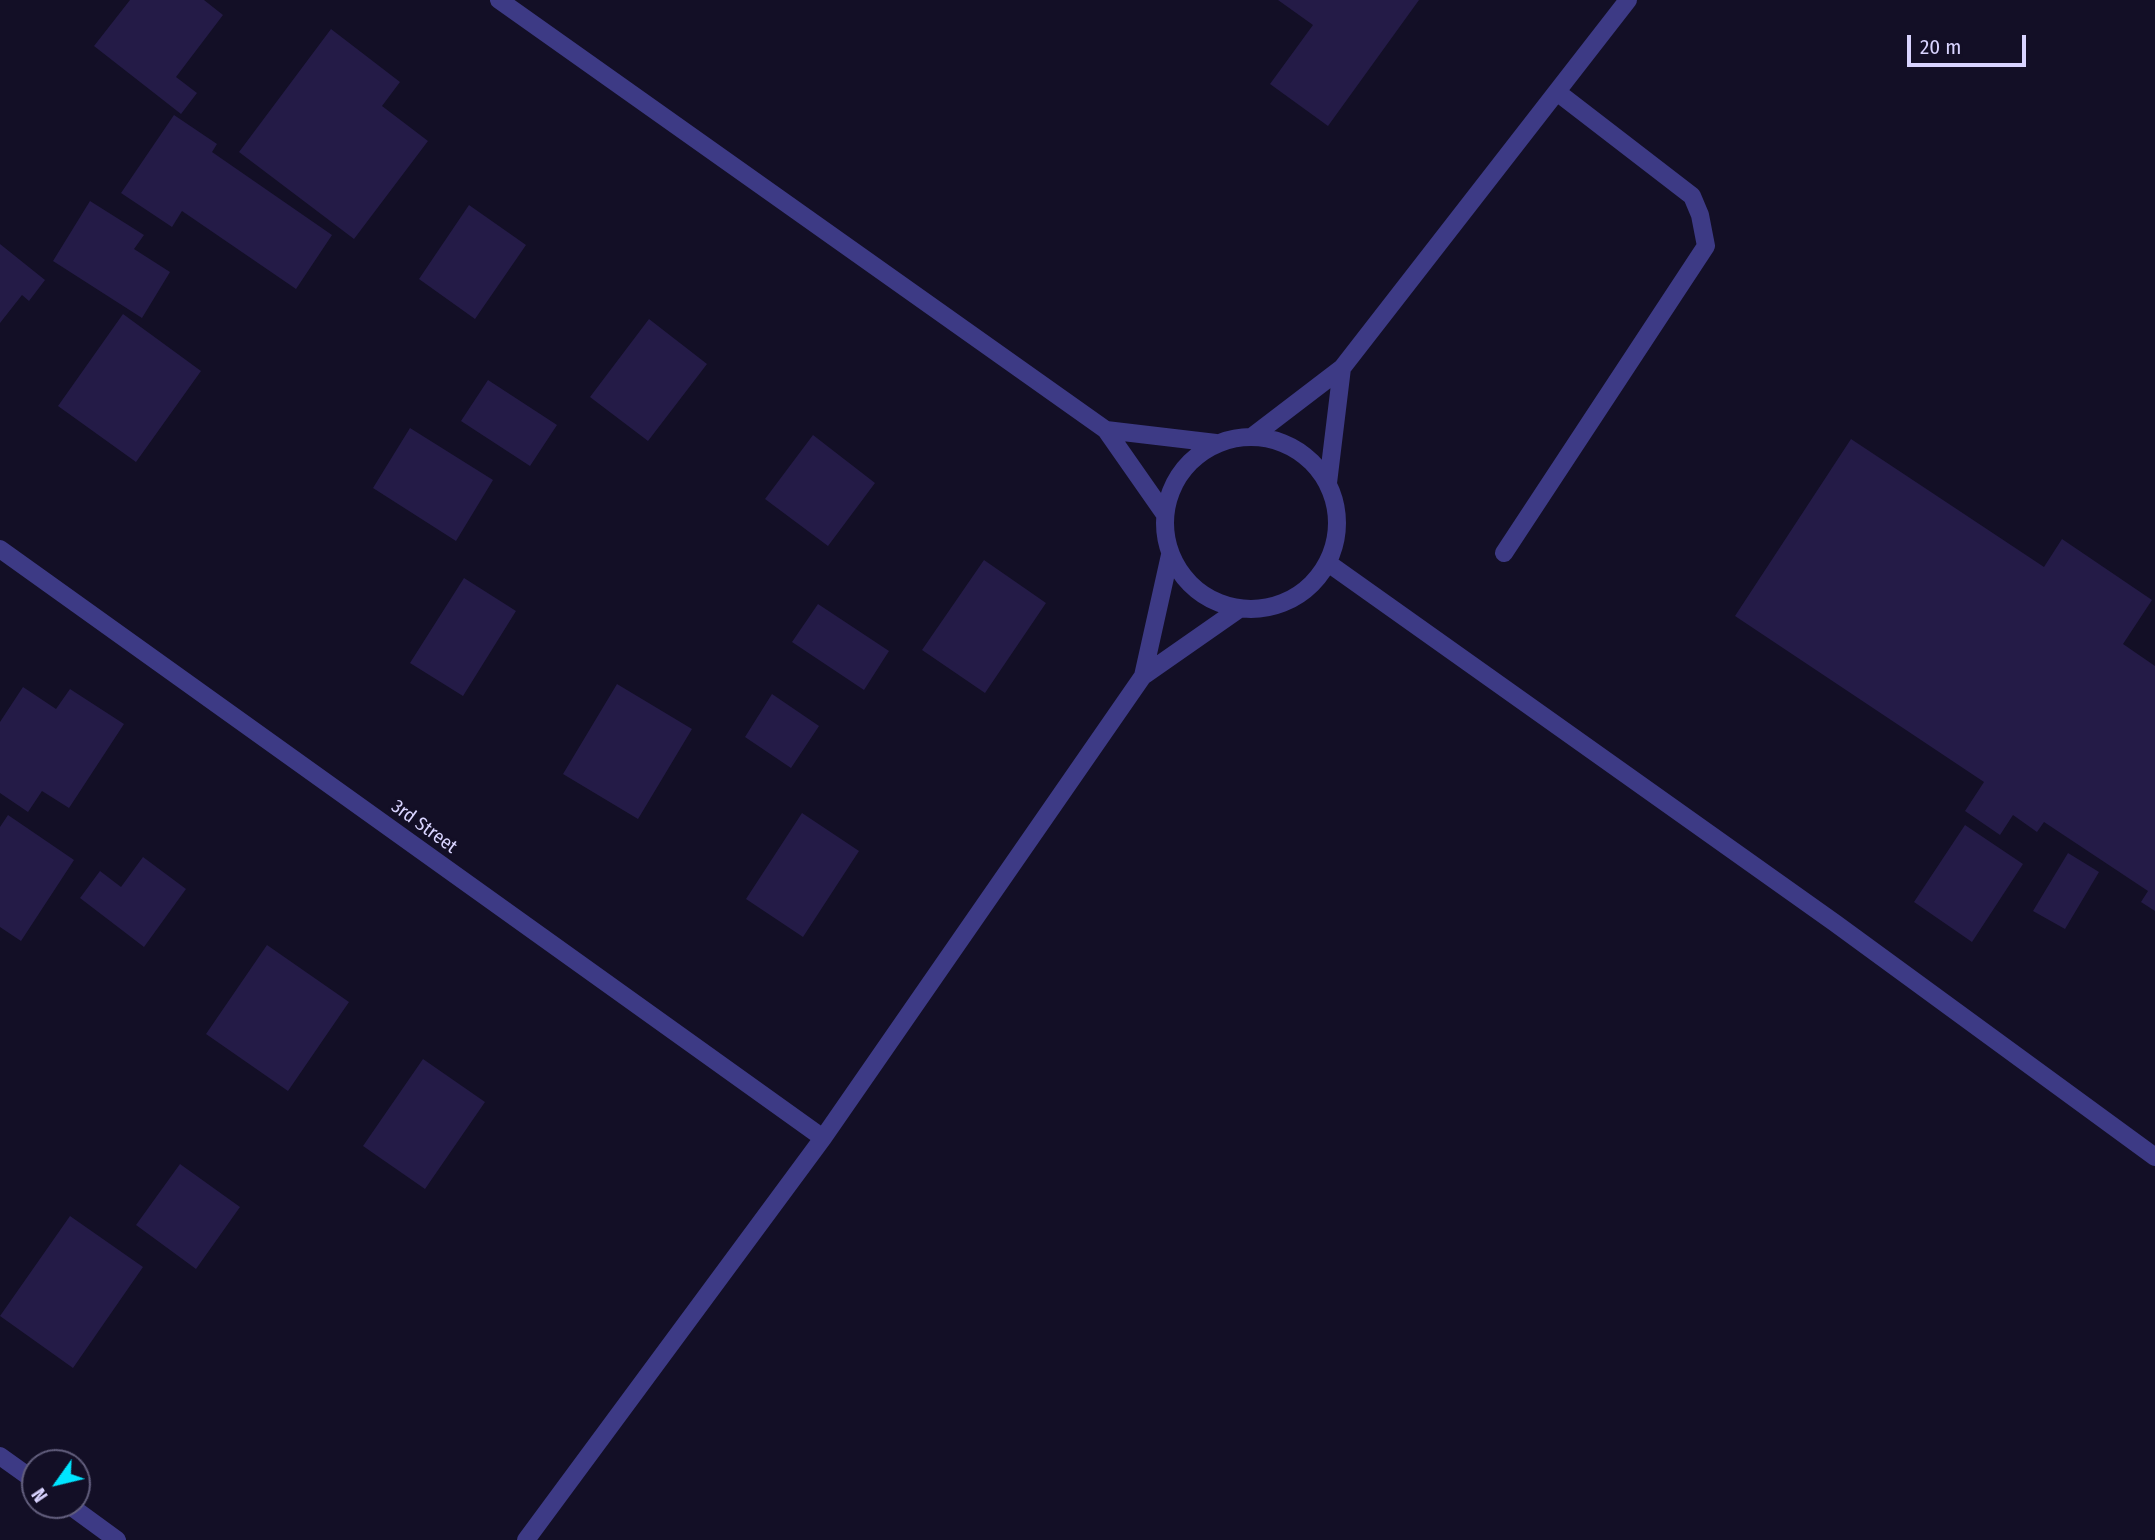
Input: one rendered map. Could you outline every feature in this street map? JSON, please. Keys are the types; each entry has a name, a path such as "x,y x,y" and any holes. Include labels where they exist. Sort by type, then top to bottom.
{"street":[{"path":"499,0 1105,430 1164,513"},
{"path":"1253,436 1342,368 1628,0"},
{"path":"1504,553 1706,246 1700,215 1692,196 1556,92"},
{"path":"1328,483 1342,368"},
{"path":"1105,430 1216,443 1253,436 1276,439 1297,449 1315,464 1328,483 1336,510 1336,537 1328,563 1312,584 1291,600 1266,609 1239,609 1210,599 1186,581 1170,555"},
{"path":"1143,676 1170,555 1164,513 1172,484 1190,459 1216,443"},
{"name":"3rd Street","path":"0,549 823,1138"},
{"path":"1328,563 1823,915 2155,1157"},
{"path":"526,1540 823,1138 1143,676 1239,609"},
{"path":"0,1456 21,1471"},
{"path":"88,1519 117,1540"}],"building":[{"path":"130,0 204,0 223,15 176,77 197,93 181,114 94,46"},
{"path":"1278,0 1419,0 1328,126 1270,84 1313,25"},
{"path":"331,29 400,82 382,106 428,141 354,239 239,152"},
{"path":"174,115 217,144 212,152 332,235 296,289 182,211 172,227 121,193"},
{"path":"90,201 144,235 134,249 170,272 142,318 53,261"},
{"path":"469,205 526,245 475,319 419,279"},
{"path":"0,244 45,280 29,301 22,295 0,323"},
{"path":"123,314 201,371 136,462 58,406"},
{"path":"649,319 707,364 648,441 590,397"},
{"path":"488,380 557,425 530,466 461,421"},
{"path":"410,428 493,480 456,541 373,488"},
{"path":"813,435 875,483 828,546 765,499"},
{"path":"1851,439 2044,567 2062,539 2152,600 2123,644 2155,666 2155,911 2141,902 2148,891 2044,822 2037,832 2013,815 2000,835 1965,811 1984,782 1735,616"},
{"path":"984,560 1046,603 985,693 922,650"},
{"path":"464,578 516,611 463,696 410,663"},
{"path":"818,604 889,651 864,690 792,642"},
{"path":"617,684 692,729 638,819 563,774"},
{"path":"23,687 56,709 70,689 124,724 69,808 42,791 28,812 0,793 0,722"},
{"path":"772,694 819,726 791,768 745,737"},
{"path":"802,813 859,851 803,937 746,899"},
{"path":"8,815 74,860 21,941 0,927 0,827"},
{"path":"1965,825 2023,864 1972,942 1914,902"},
{"path":"2068,853 2099,872 2065,929 2033,911"},
{"path":"143,857 186,889 144,947 80,898 100,871 121,887"},
{"path":"267,945 349,1002 288,1091 206,1034"},
{"path":"423,1059 485,1102 425,1189 363,1146"},
{"path":"180,1164 240,1207 196,1269 136,1225"},
{"path":"70,1216 143,1267 73,1368 0,1316"}]}
